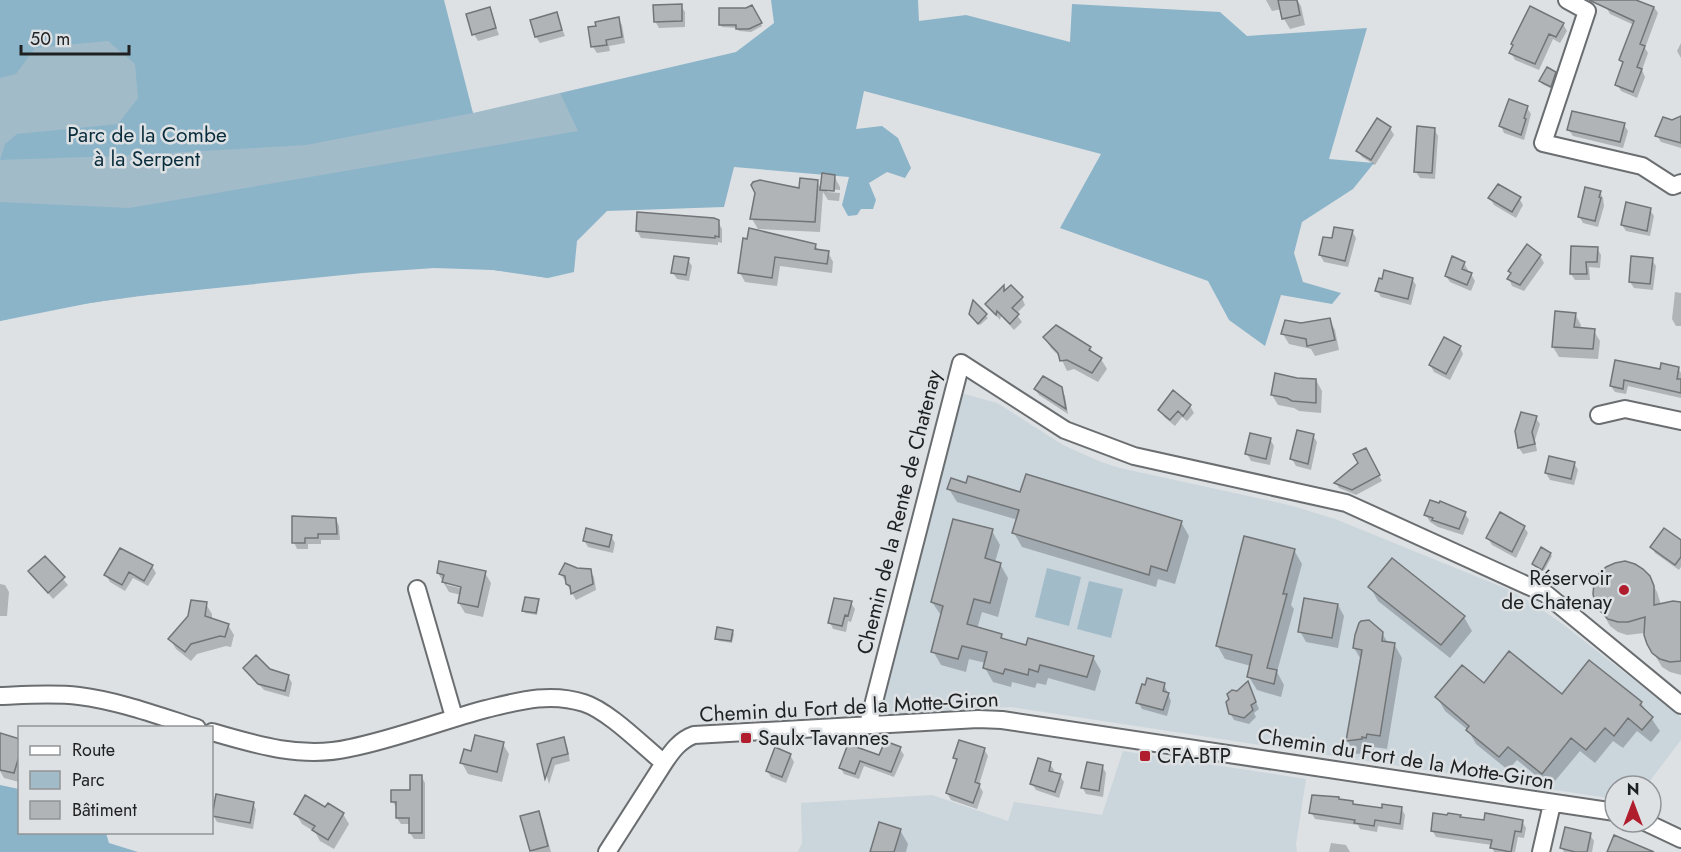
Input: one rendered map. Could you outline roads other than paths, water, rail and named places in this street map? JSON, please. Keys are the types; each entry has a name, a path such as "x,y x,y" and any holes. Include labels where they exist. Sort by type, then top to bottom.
{"street":[{"path":"1566,0 1587,11 1543,143 1642,166 1673,186 1681,183"},
{"name":"Chemin de la Rente de Chatenay","path":"868,725 961,363 1065,430 1075,434 1134,456 1346,503 1545,594 1681,705"},
{"path":"1599,415 1625,409 1681,421"},
{"path":"417,589 454,717"},
{"path":"0,696 47,694 80,696 120,705 190,726"},
{"path":"213,732 262,746 296,751 325,751 350,748 528,698 562,697 587,704 604,713 664,763"},
{"name":"Chemin du Fort de la Motte-Giron","path":"607,852 664,763 686,738 694,735 978,719 1002,720 1603,810"},
{"path":"1541,852 1552,804"},
{"path":"1663,827 1678,832"}],"place":[{"name":"Réservoir de Chatenay","path":"1624,590"},
{"name":"Saulx Tavannes","path":"746,738"},
{"name":"CFA-BTP","path":"1145,756"}],"park label":[{"name":"Parc de la Combe à la Serpent","path":"147,147"}]}
